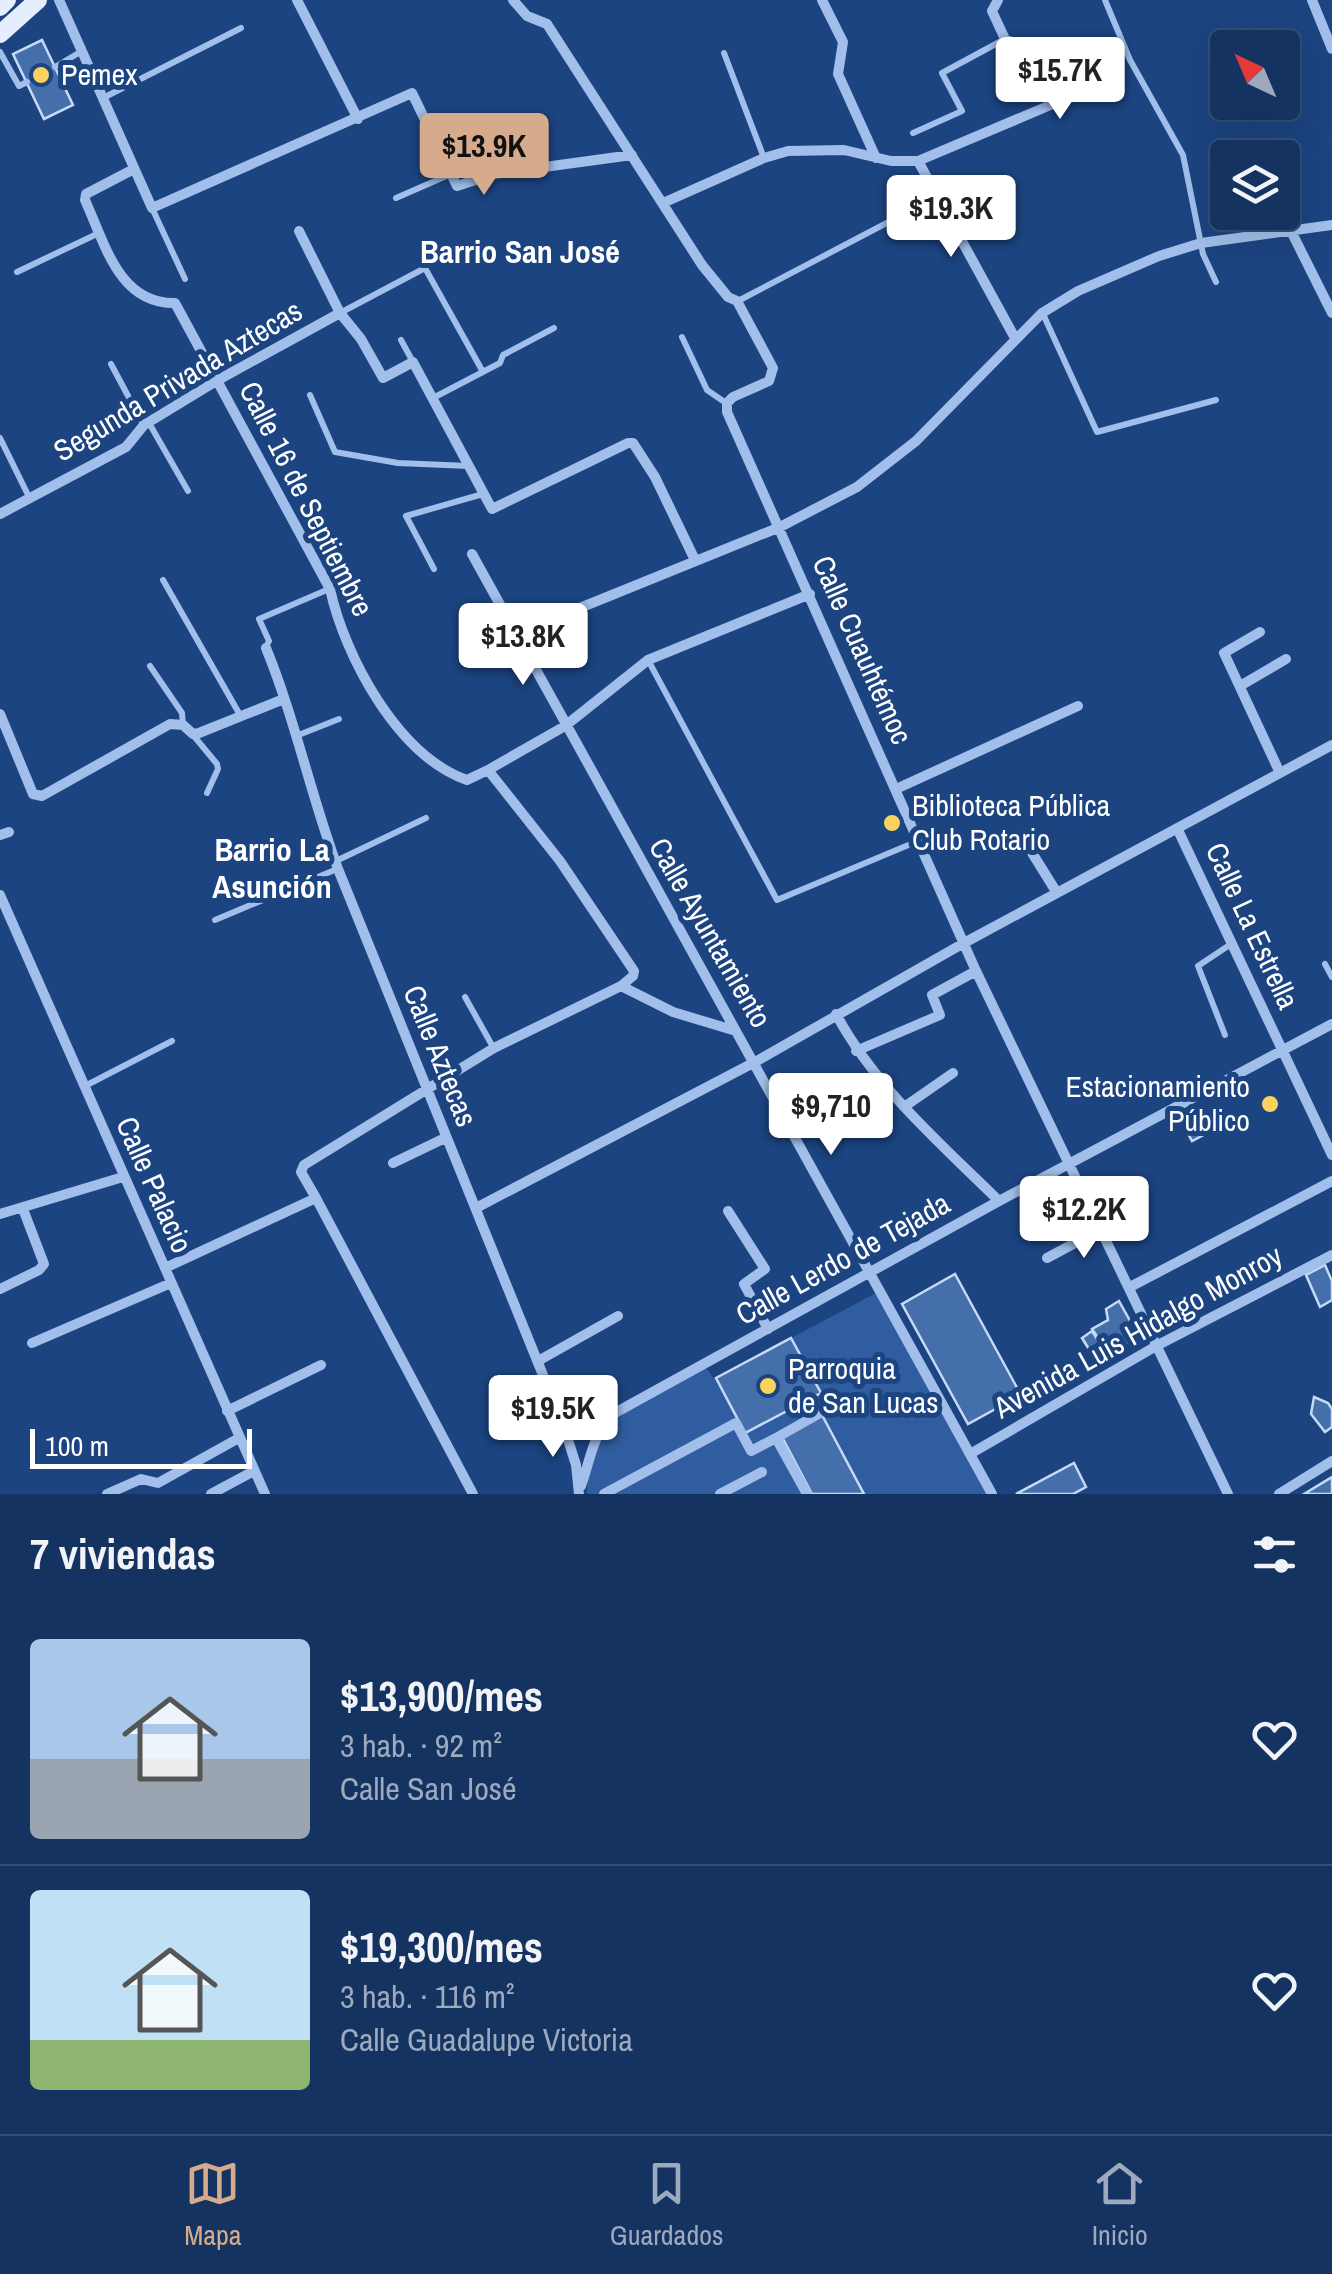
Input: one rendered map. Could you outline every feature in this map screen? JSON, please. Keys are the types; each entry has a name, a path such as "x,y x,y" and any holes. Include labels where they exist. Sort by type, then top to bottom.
{"main road":[{"path":"0,7 7,0"},
{"path":"0,34 38,0"}],"street":[{"path":"60,0 152,208 412,93 457,186 494,174 632,154"},
{"path":"298,0 358,118"},
{"path":"513,0 527,16 547,24 702,265 728,298 737,301 774,374 769,382 727,403"},
{"path":"822,0 843,42 838,74 876,158"},
{"path":"663,204 764,158 809,149 844,150 891,162 918,161 1060,101 1034,51 1005,39 992,11 998,0"},
{"path":"1312,0 1332,50"},
{"path":"918,161 1015,338"},
{"name":"Calle 16 de Septiembre","path":"134,168 86,194 121,277 130,289 158,303 175,303 330,589 370,686 406,739 451,774 467,780 488,770"},
{"path":"518,633 814,512 889,464 948,411 1042,313 1119,272 1201,243 1332,225"},
{"path":"299,231 340,313 382,378 412,362 492,509 628,443 633,444 655,476 695,560"},
{"path":"1291,231 1332,313"},
{"name":"Segunda Privada Aztecas","path":"5,512 126,447 146,424 340,313"},
{"name":"Calle Cuauhtémoc","path":"727,403 976,970 1228,1494"},
{"name":"Calle Ayuntamiento","path":"472,554 992,1494"},
{"path":"474,1494 301,1168 494,1048 621,986 633,976 631,964 560,862 488,770 564,726 648,660 810,594"},
{"path":"1260,632 1224,654 1280,773"},
{"name":"Calle Aztecas","path":"266,648 284,691 337,865 564,1426 579,1492"},
{"path":"1240,686 1286,658"},
{"path":"0,714 33,794 42,796 170,724 183,725 193,734 284,699"},
{"path":"896,789 1078,706"},
{"path":"476,1208 755,1062 1057,892 1332,746"},
{"name":"Calle La Estrella","path":"1177,828 1332,1155"},
{"path":"1021,835 1057,892"},
{"name":"Calle Palacio","path":"0,895 265,1494"},
{"path":"856,1051 940,1015 932,996 976,970"},
{"path":"621,986 673,1012 737,1031"},
{"path":"836,1014 856,1051 904,1107 999,1201"},
{"name":"Calle Lerdo de Tejada","path":"579,1492 596,1438 612,1414 1332,1024"},
{"path":"904,1107 954,1072"},
{"path":"393,1163 445,1138"},
{"path":"0,1214 123,1178"},
{"path":"1130,1287 1332,1181"},
{"path":"1036,1213 1082,1190"},
{"path":"165,1268 316,1198"},
{"path":"0,1289 44,1264 23,1209"},
{"path":"728,1211 764,1270 744,1284 768,1329"},
{"path":"1047,1258 1101,1229"},
{"name":"Avenida Luis Hidalgo Monroy","path":"970,1454 1158,1345 1332,1254"},
{"path":"32,1342 171,1283"},
{"path":"538,1361 618,1316"},
{"path":"227,1411 321,1365"},
{"path":"751,1451 829,1408"},
{"path":"604,1494 736,1423 763,1474 720,1494"},
{"path":"107,1494 141,1479 158,1484 239,1438"},
{"path":"776,1438 807,1494"},
{"path":"1279,1494 1332,1461"},
{"path":"210,1494 254,1471"}],"lane":[{"path":"1105,0 1130,60 1183,154 1201,243 1216,282"},
{"path":"103,98 241,28"},
{"path":"914,133 962,111 942,73 1005,39"},
{"path":"55,67 82,51"},
{"path":"0,52 19,86 27,82"},
{"path":"724,53 764,158"},
{"path":"396,198 452,174"},
{"path":"737,301 940,195"},
{"path":"152,208 186,279"},
{"path":"17,272 100,233"},
{"name":"Segunda Privada Aztecas","path":"340,313 425,268 483,372"},
{"path":"1042,313 1097,432 1216,400"},
{"path":"432,398 500,363 503,355 554,328"},
{"path":"682,337 706,390 727,403"},
{"path":"401,340 412,362"},
{"path":"112,364 188,491"},
{"path":"310,395 335,452 398,464 469,466"},
{"path":"0,438 30,499"},
{"path":"434,569 406,516 484,494"},
{"path":"164,580 241,716"},
{"name":"Calle Aztecas","path":"266,648 269,640 259,619 330,589"},
{"path":"648,660 777,900 918,840"},
{"path":"150,666 182,714 183,725"},
{"path":"295,736 339,719"},
{"path":"193,734 217,764 207,794"},
{"path":"215,920 337,865 426,818"},
{"path":"1225,1035 1198,966 1232,944"},
{"path":"1325,964 1332,977"},
{"path":"466,997 494,1048"},
{"path":"83,1087 172,1040"}],"shaded area":[{"path":"876,1293 987,1494 587,1494 596,1446 618,1415 705,1366 714,1379"}],"building":[{"name":"Pemex","path":"42,40 73,105 44,119 13,54"},
{"path":"1201,1107 1213,1130 1192,1141 1185,1128 1197,1122 1192,1112"},
{"path":"1325,1265 1332,1281 1332,1300 1320,1307 1306,1275"},
{"path":"955,1274 1021,1395 968,1424 902,1304"},
{"path":"1119,1301 1139,1337 1108,1352 1092,1329 1108,1320 1106,1309"},
{"path":"1092,1331 1106,1353 1095,1359 1082,1338"},
{"name":"Parroquia de San Lucas","path":"791,1338 821,1393 745,1433 716,1378"},
{"path":"1314,1397 1332,1409 1332,1427 1325,1432 1311,1414"},
{"path":"822,1415 864,1494 812,1494 782,1437"},
{"path":"1074,1463 1086,1487 1073,1494 1016,1494"},
{"path":"1332,1477 1332,1494 1304,1494"}],"place":[{"name":"Pemex","path":"41,75"},
{"name":"Biblioteca Pública Club Rotario","path":"892,823"},
{"name":"Estacionamiento Público","path":"1270,1104"},
{"name":"Parroquia de San Lucas","path":"768,1386"}],"district":[{"name":"Barrio San José","path":"520,252"},
{"name":"Barrio La Asunción","path":"272,868"}]}
